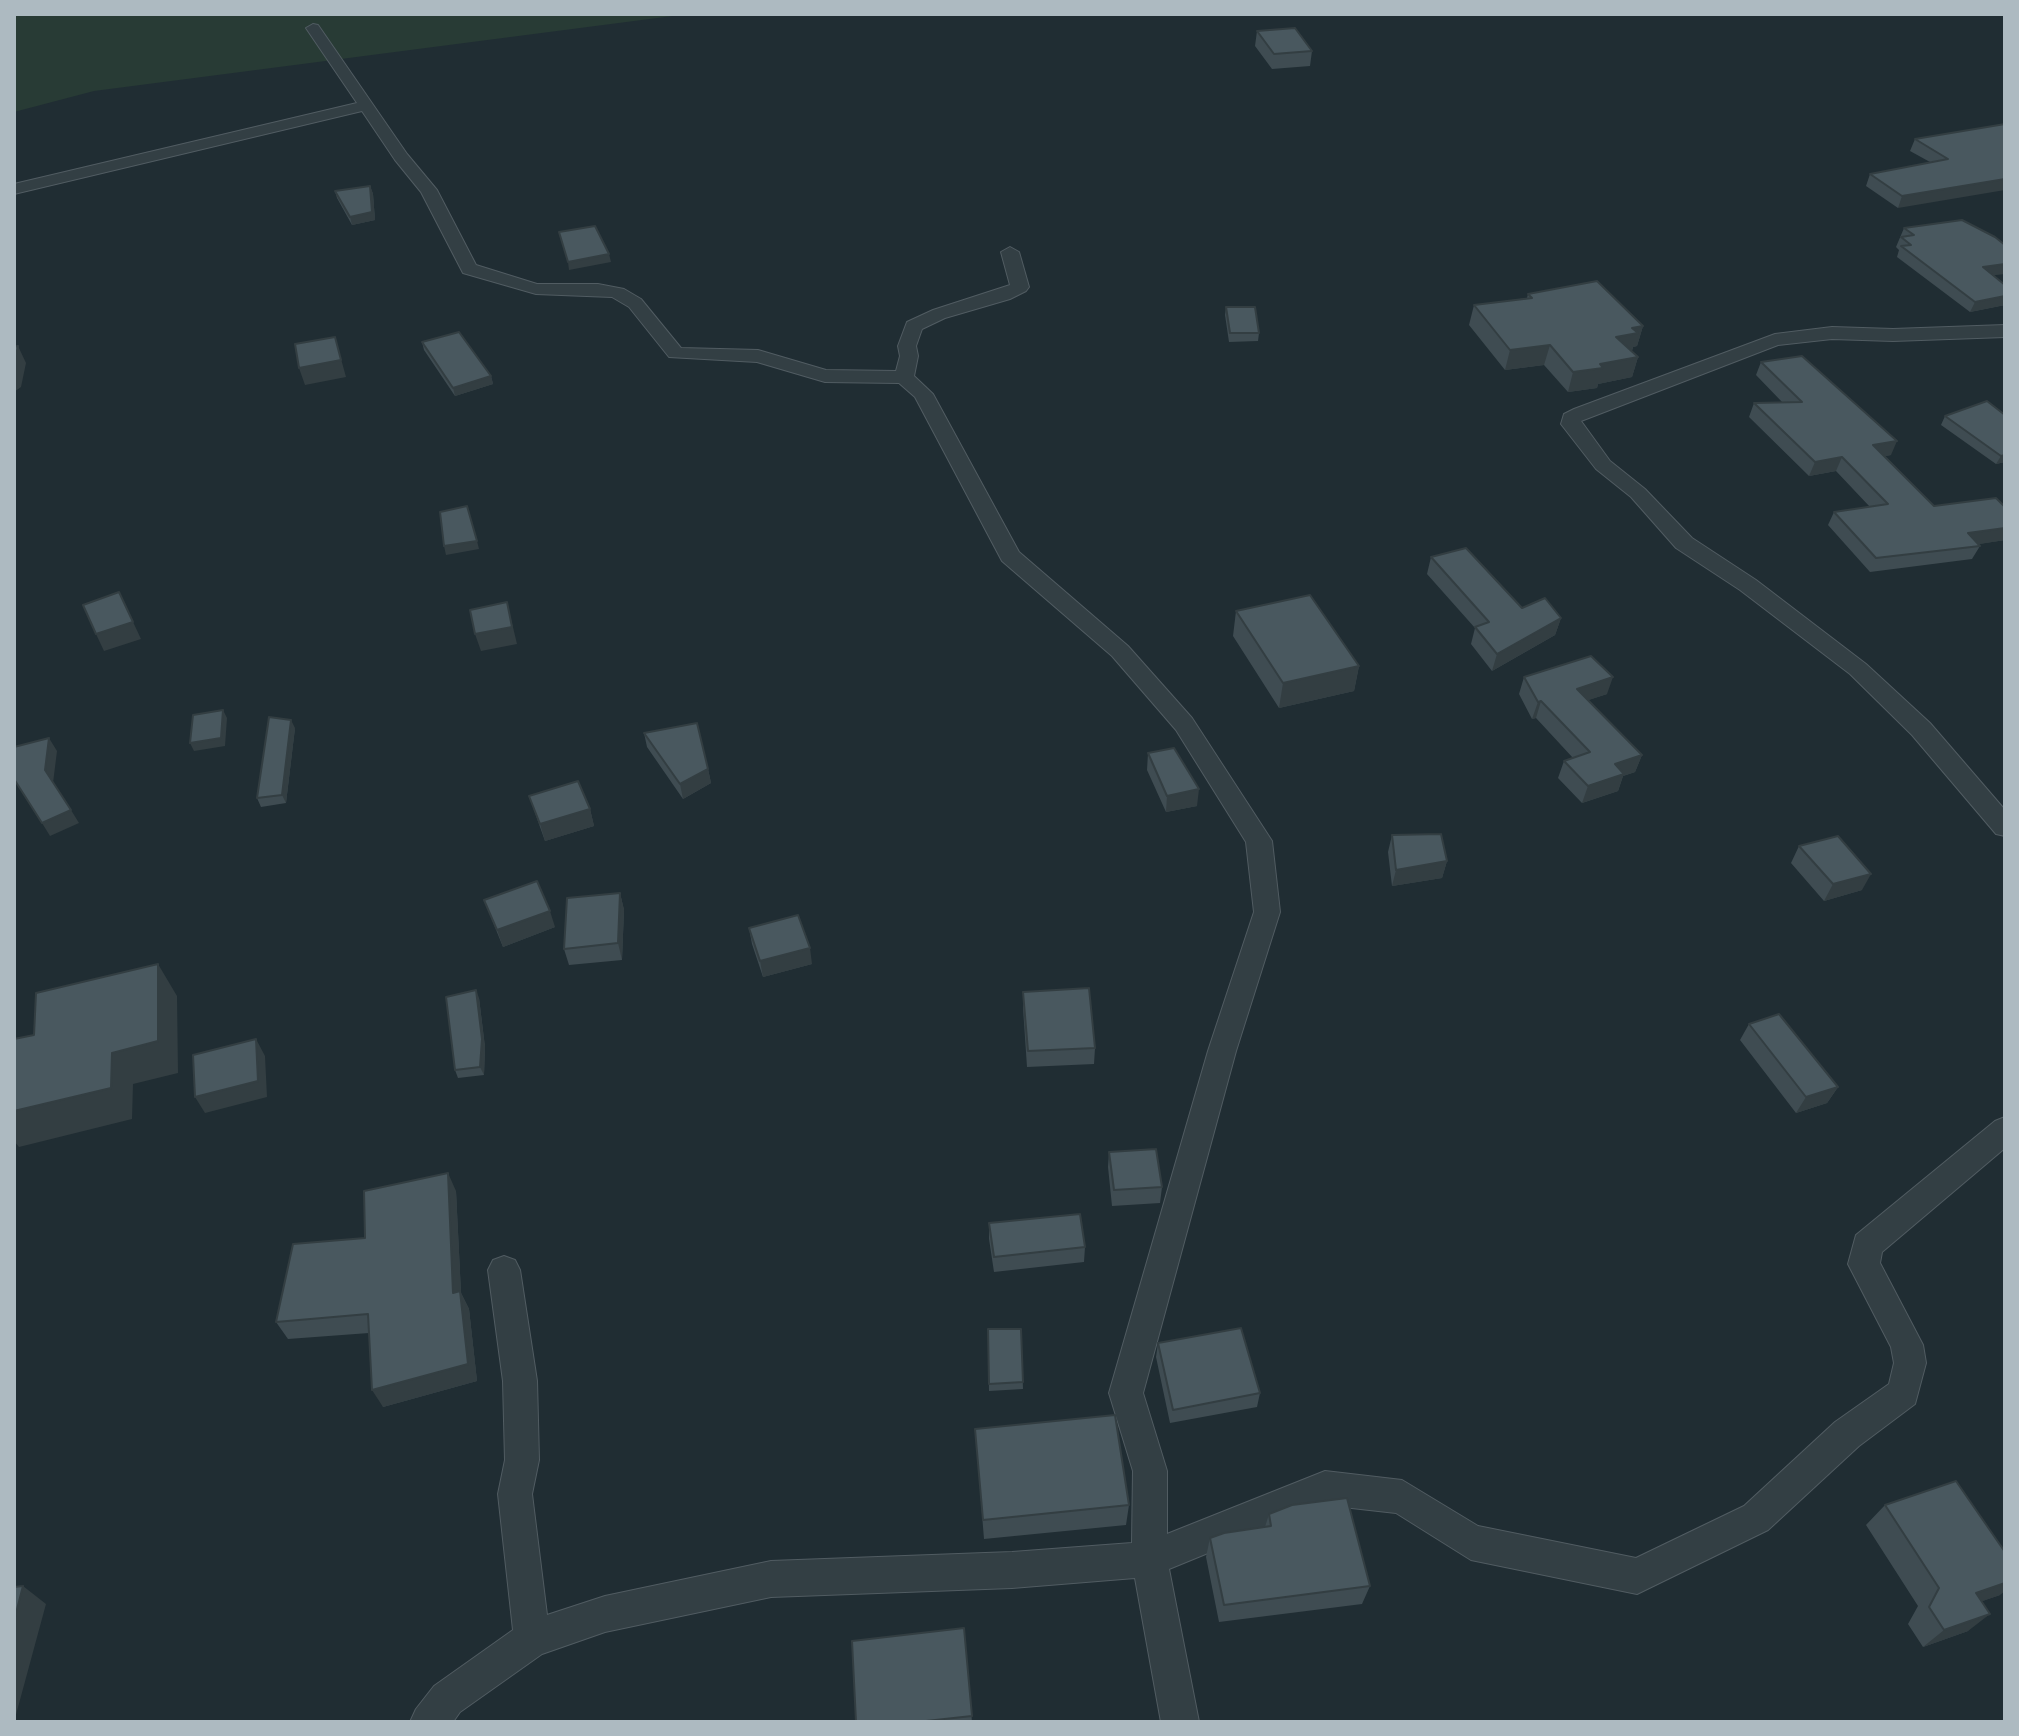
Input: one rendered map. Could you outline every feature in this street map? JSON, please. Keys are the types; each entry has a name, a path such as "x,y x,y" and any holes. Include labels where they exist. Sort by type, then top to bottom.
{"street":[{"path":"313,28 429,190 469,269 536,289 598,289 618,293 635,303 676,353 758,356 825,376 904,377 923,394 1010,556 1120,651 1184,724 1259,841 1267,912 1226,1037 1126,1393 1150,1471 1149,1559 1180,1722"},
{"path":"14,189 366,106"},
{"path":"904,377 909,356 907,346 914,326 939,314 1004,295 1020,287 1010,252"},
{"path":"2005,331 1893,335 1832,333 1775,340 1581,413 1571,418 1571,424 1603,465 1638,493 1684,543 1748,585 1858,669 1921,729 2005,827"},
{"path":"429,1722 447,1699 532,1639 605,1614 771,1579 1012,1570 1149,1559 1325,1488 1402,1497 1471,1542 1637,1576 1756,1518 1847,1434 1903,1393 1910,1363 1907,1345 1864,1264 1867,1245 2005,1130"},
{"path":"504,1270 520,1381 522,1460 515,1494 532,1639"}],"green space":[{"path":"14,14 688,14 94,91 14,112"}],"building":[{"path":"1295,28 1312,51 1274,54 1257,31"},
{"path":"2005,124 2005,179 1902,196 1870,174 1948,159 1915,139"},
{"path":"370,186 372,212 350,217 335,191"},
{"path":"1962,220 2005,245 2005,264 1983,267 2005,285 2005,296 1975,302 1901,246 1911,245 1901,237 1914,235 1904,228"},
{"path":"595,226 609,254 568,262 559,232"},
{"path":"1597,281 1643,326 1632,328 1638,333 1616,337 1638,357 1600,364 1603,368 1573,372 1550,345 1510,350 1474,305 1532,298 1528,294"},
{"path":"1226,307 1255,307 1259,333 1230,333"},
{"path":"459,332 491,376 453,388 422,342"},
{"path":"335,337 341,360 299,368 295,344"},
{"path":"1802,356 1897,441 1873,445 1934,506 1996,498 2005,507 2005,528 1968,533 1980,546 1876,558 1834,512 1888,504 1842,457 1815,462 1754,403 1802,402 1761,362"},
{"path":"1987,401 2005,415 2005,455 2001,456 1945,416"},
{"path":"467,506 477,541 444,546 440,512"},
{"path":"1466,548 1522,608 1545,598 1561,618 1497,654 1475,627 1489,622 1431,557"},
{"path":"119,592 133,622 96,634 83,605"},
{"path":"1310,595 1359,666 1283,683 1236,611"},
{"path":"507,602 512,627 475,634 470,610"},
{"path":"1591,656 1613,677 1577,689 1642,755 1615,764 1624,774 1588,786 1564,761 1590,752 1541,701 1538,702 1524,677"},
{"path":"223,710 221,738 190,743 193,715"},
{"path":"269,717 291,720 282,795 257,798"},
{"path":"697,723 708,769 680,784 644,733"},
{"path":"49,738 45,770 71,810 42,823 14,779 14,747"},
{"path":"1174,748 1199,789 1167,796 1148,753"},
{"path":"578,781 590,809 540,824 529,796"},
{"path":"1441,834 1447,861 1396,870 1392,835"},
{"path":"1838,836 1871,874 1833,884 1799,846"},
{"path":"537,881 550,911 497,930 484,900"},
{"path":"620,893 618,943 564,949 567,898"},
{"path":"798,915 810,948 760,961 749,928"},
{"path":"158,964 158,1041 112,1053 111,1088 14,1111 14,1039 34,1035 36,993"},
{"path":"1089,988 1095,1048 1028,1051 1023,992"},
{"path":"476,990 482,1039 480,1067 455,1070 446,997"},
{"path":"1779,1014 1838,1087 1806,1097 1749,1024"},
{"path":"256,1039 258,1081 195,1097 193,1055"},
{"path":"1156,1149 1162,1187 1114,1190 1109,1152"},
{"path":"448,1173 453,1293 460,1291 468,1364 372,1390 368,1314 276,1322 293,1244 365,1238 364,1191"},
{"path":"1080,1214 1085,1247 994,1257 989,1223"},
{"path":"1241,1328 1260,1393 1173,1410 1158,1343"},
{"path":"988,1329 1021,1329 1023,1382 989,1384"},
{"path":"1115,1415 1129,1505 983,1520 975,1429"},
{"path":"1956,1481 2005,1552 2005,1583 1976,1593 1990,1614 1944,1630 1929,1607 1939,1588 1885,1505"},
{"path":"1347,1498 1370,1586 1224,1605 1210,1538 1271,1526 1269,1514 1292,1505"},
{"path":"23,1586 14,1621 14,1587"},
{"path":"964,1628 972,1716 917,1722 856,1722 852,1641"}]}
